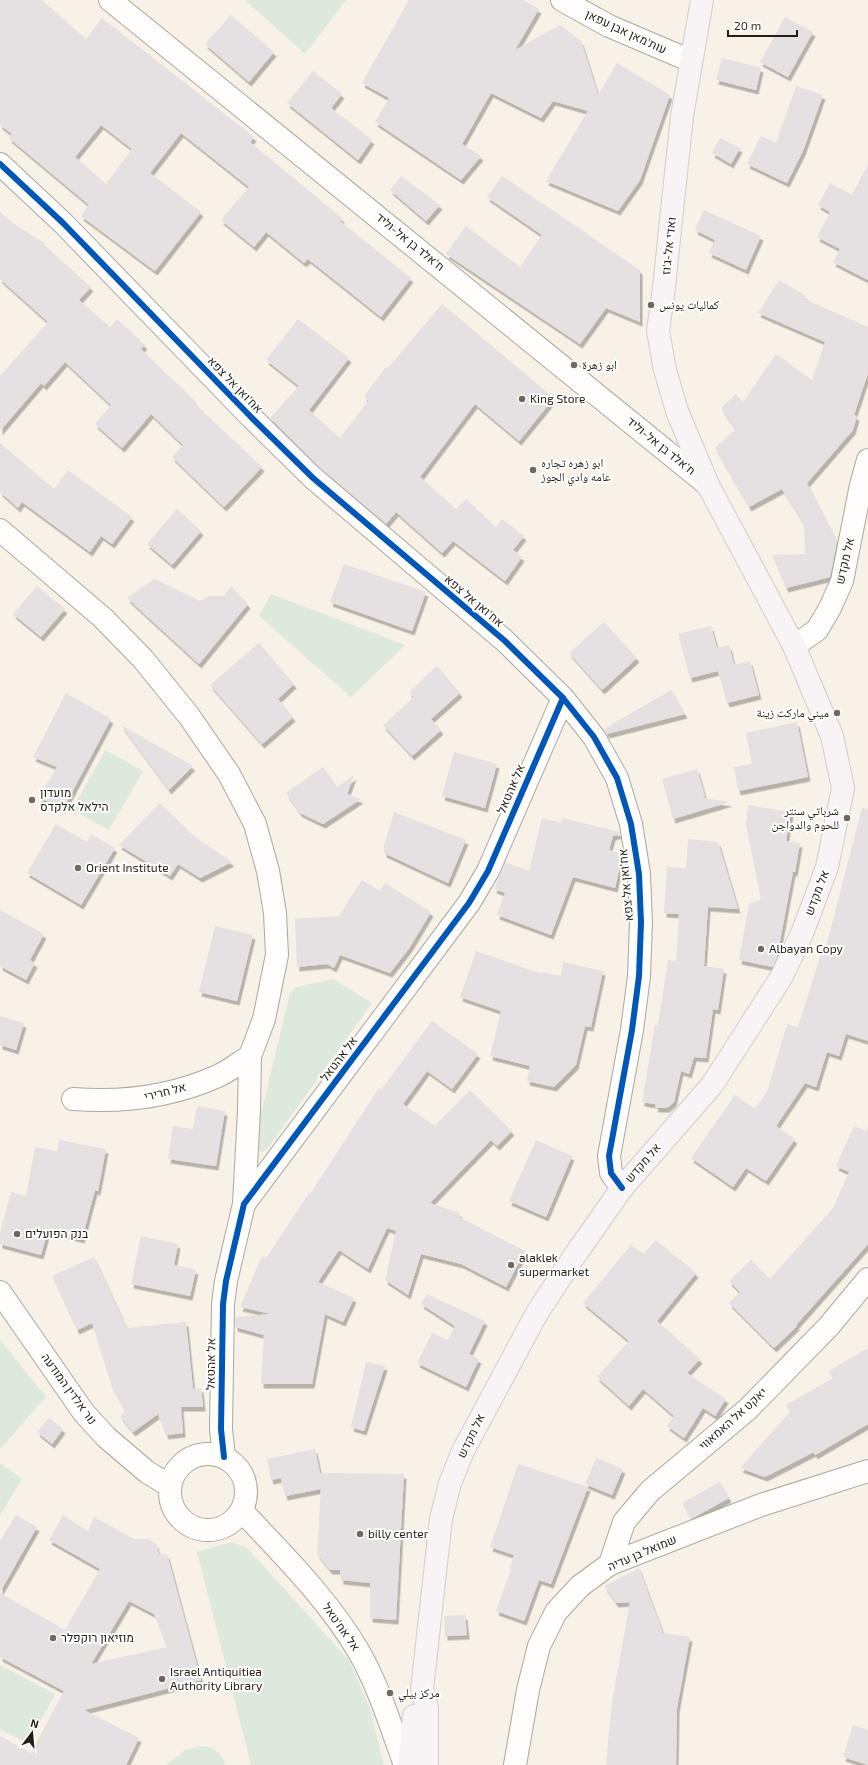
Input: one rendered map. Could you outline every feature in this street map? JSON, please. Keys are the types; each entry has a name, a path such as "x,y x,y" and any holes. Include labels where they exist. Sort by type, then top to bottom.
{"main road":[{"name":"ואדי אל-ג'וז","path":"702,0 682,116 658,331 665,370 677,411 708,485"},
{"name":"אל מקדש","path":"427,1765 427,1708 422,1689 441,1519 450,1483 474,1430 537,1313 622,1188 712,1085 782,976 803,931 827,867 843,788 832,736 794,646 708,485"},
{"name":"אל מקדש","path":"409,1765 416,1700 422,1689"}],"street":[{"name":"ח'אלד בן אל-וליד","path":"110,0 708,485"},
{"name":"עות'מאן אבן עפאן","path":"562,0 609,26 691,61"},
{"name":"אח'ואן אל צפא","path":"0,164 63,223 251,417 313,478 505,641 563,698 594,737 617,778 631,824 639,874 641,922 639,976 632,1030 609,1156 611,1173 622,1188"},
{"name":"אל מקדש","path":"794,646 817,630 830,608 842,581 861,485 868,460"},
{"path":"0,530 103,618 143,659 189,716 229,774 255,824 268,871 275,913 277,955 264,1019 250,1056 249,1118 244,1204"},
{"name":"אל אהטאל","path":"224,1457 221,1429 223,1304 226,1281 244,1204 469,903 488,871 563,698"},
{"name":"אל חרירי","path":"73,1099 105,1102 138,1099 173,1092 219,1075 250,1056"},
{"name":"יאקט אל האמאווי","path":"610,1564 624,1522 650,1491 748,1409 829,1326 868,1279"},
{"name":"נור אלדין המודעה","path":"0,1292 84,1413 106,1436 147,1472 170,1486"},
{"path":"212,1454 224,1457 233,1462 241,1473 246,1485 246,1498 242,1511 231,1522 219,1528 206,1530 193,1527 185,1522 176,1512 171,1500 170,1486 177,1470 186,1461 198,1455 212,1454"},
{"name":"שמואל בן עדיה","path":"515,1765 528,1690 539,1646 556,1612 580,1586 610,1564 761,1505 868,1471"},
{"name":"אל אח'טאל","path":"242,1511 337,1618 355,1647 385,1707 404,1765"}],"shaded area":[{"path":"245,0 346,0 305,54"},
{"path":"271,594 405,645 351,697 259,616"},
{"path":"105,750 143,771 109,830 72,810"},
{"path":"333,979 372,1003 268,1148 262,1153 256,1145 256,1135 290,993 297,987"},
{"path":"0,1340 46,1397 0,1449"},
{"path":"0,1463 22,1479 0,1515"},
{"path":"231,1542 246,1547 349,1660 370,1708 384,1765 251,1765 197,1552"},
{"path":"0,1665 55,1694 28,1744 0,1729"},
{"path":"202,1746 217,1751 222,1757 225,1765 166,1765 185,1750"}],"building":[{"path":"0,0 42,0 86,39 102,18 254,137 250,142 342,218 340,221 411,278 381,317 308,259 304,263 266,232 254,247 221,220 249,187 181,133 150,173 201,212 155,271 81,216 89,205 9,138 12,134 0,125","holes":["101,125 132,149 106,184 75,157"]},
{"path":"409,0 523,0 539,9 515,50 560,25 581,41 598,95 617,63 670,95 640,180 618,211 546,181 588,111 553,101 541,118 491,93 462,144 481,156 461,180 375,122 389,98 362,83"},
{"path":"231,15 274,52 249,82 205,44"},
{"path":"785,17 813,32 788,77 760,62"},
{"path":"722,58 761,68 756,90 716,80"},
{"path":"313,71 342,94 331,108 372,140 358,160 287,103"},
{"path":"796,86 823,95 803,151 787,183 747,164 761,136 776,143"},
{"path":"720,138 740,148 731,164 712,153"},
{"path":"868,164 868,280 833,262 840,249 817,237 830,212 818,205 830,183 852,195"},
{"path":"401,176 440,205 426,221 390,190"},
{"path":"502,176 640,270 640,322 606,308 580,344 446,254 466,226 520,267 542,235 487,197"},
{"path":"704,210 761,236 746,270 709,253 715,240 695,230"},
{"path":"0,212 17,226 46,244 44,245 91,287 79,300 110,327 117,319 145,345 141,349 195,401 193,402 262,467 224,507 172,457 183,445 151,414 122,448 95,424 111,405 65,362 44,386 41,383 0,431 0,376 48,322 0,279"},
{"path":"779,280 806,296 804,299 868,327 868,373 854,415 857,416 853,430 807,483 837,542 830,577 786,588 772,555 805,554 804,524 782,489 749,507 715,448 736,429 721,408 736,394 743,402 776,354 812,380 825,342 758,313"},
{"path":"442,304 554,398 519,441 475,404 420,477 456,509 466,499 496,527 502,519 524,536 513,550 522,557 505,581 453,541 442,553 396,512 386,524 321,469 270,418 299,386 266,360 298,319 349,358 309,410 340,438 369,400 364,396 386,367 388,368"},
{"path":"0,443 54,489 68,470 132,517 112,544 101,536 90,552 22,502 18,508 0,492"},
{"path":"177,509 201,531 172,565 147,544"},
{"path":"344,564 426,592 412,631 330,602"},
{"path":"155,579 200,601 209,596 224,596 231,586 248,604 199,664 127,598"},
{"path":"37,586 65,609 41,637 13,614"},
{"path":"604,622 637,658 602,690 569,653"},
{"path":"711,626 717,648 729,645 734,665 750,661 759,695 727,703 718,671 690,678 678,634"},
{"path":"259,643 294,684 278,699 293,717 262,744 210,685"},
{"path":"437,666 460,693 431,719 441,730 412,756 383,725 414,697 409,692"},
{"path":"671,690 685,714 607,734 604,729"},
{"path":"66,693 111,719 63,809 39,797 57,767 33,757"},
{"path":"797,722 808,777 738,791 734,767 752,764 746,733"},
{"path":"121,725 193,766 169,790"},
{"path":"454,752 497,764 485,808 442,796"},
{"path":"323,767 337,787 354,775 347,794 361,799 323,824 300,813 286,793"},
{"path":"697,769 705,797 702,798 730,802 673,819 662,779"},
{"path":"160,803 194,836 232,862 200,878 178,864 170,876 119,845"},
{"path":"748,805 791,812 786,841 800,843 777,957 773,967 739,960 749,904 761,900 746,825"},
{"path":"862,808 868,809 868,1041 846,1034 839,1056 827,1052 816,1087 805,1083 776,1126 795,1139 766,1181 746,1168 733,1187 691,1158 735,1095 755,1109 767,1092 787,1024 798,1027 822,950 825,951"},
{"path":"394,812 466,840 448,883 384,853 384,846"},
{"path":"542,818 561,823 562,818 620,832 620,834 613,836 609,850 623,854 615,888 573,877 551,935 497,915 505,893 494,889 505,862 529,871"},
{"path":"56,824 87,842 91,834 115,848 81,905 27,873"},
{"path":"688,839 718,842 738,909 708,907 704,966 724,969 718,1010 713,1009 706,1058 694,1057 689,1074 681,1071 674,1102 667,1108 656,1108 655,1104 642,1102 655,1025 658,1025 668,960 676,961 679,914 664,913 667,867 686,868"},
{"path":"362,880 380,891 385,883 431,912 410,947 390,973 340,955 334,968 327,964 297,967 295,919 339,916"},
{"path":"0,910 44,934 30,960 35,963 26,980 0,966"},
{"path":"215,926 253,935 237,1001 199,992"},
{"path":"476,951 542,974 543,972 561,976 563,962 603,971 591,1027 585,1026 576,1065 554,1087 527,1081 530,1066 490,1056 501,1011 460,997"},
{"path":"0,1016 24,1023 16,1050 0,1045"},
{"path":"432,1021 478,1054 452,1089 427,1071 403,1104 435,1126 470,1090 512,1131 497,1146 491,1140 430,1203 460,1213 459,1217 525,1251 506,1287 461,1264 421,1254 408,1295 385,1280 396,1231 387,1228 368,1269 339,1250 318,1282 354,1298 343,1322 325,1314 312,1384 261,1384 264,1335 235,1327 235,1317 271,1314 240,1307 262,1256 266,1258 309,1193 310,1194 379,1088 381,1090"},
{"path":"197,1106 225,1111 216,1166 168,1159 173,1126 193,1129"},
{"path":"854,1126 866,1131 868,1127 868,1244 796,1325 797,1326 774,1348 729,1303 740,1292 729,1281 751,1260 770,1279 833,1208 849,1172 836,1166"},
{"path":"59,1140 106,1149 98,1191 95,1190 82,1239 48,1230 41,1255 0,1244 0,1233 11,1192 26,1196 35,1147 57,1151"},
{"path":"536,1140 572,1156 546,1217 509,1201"},
{"path":"141,1236 178,1244 174,1265 196,1270 190,1296 131,1284"},
{"path":"656,1240 696,1273 657,1321 700,1359 687,1373 726,1399 715,1416 703,1408 684,1438 667,1426 674,1416 643,1389 629,1406 597,1377 629,1341 583,1303 631,1245 644,1254"},
{"path":"94,1257 127,1328 186,1322 193,1389 201,1388 203,1407 181,1407 183,1433 166,1435 158,1414 133,1432 120,1416 125,1411 112,1387 92,1323 77,1330 52,1276"},
{"path":"427,1294 485,1321 469,1354 479,1359 466,1387 417,1363 432,1333 448,1340 455,1326 421,1304"},
{"path":"868,1348 868,1424 815,1455 814,1452 765,1477 740,1468 790,1412 786,1405 833,1378 829,1371"},
{"path":"366,1362 385,1366 364,1431 351,1427"},
{"path":"49,1418 63,1429 52,1444 37,1432"},
{"path":"315,1449 320,1473 404,1474 396,1620 370,1618 370,1583 341,1580 340,1570 330,1570 317,1554 321,1489 285,1496 281,1478 271,1480 267,1459"},
{"path":"596,1458 623,1469 612,1495 585,1484"},
{"path":"518,1464 588,1487 551,1584 539,1580 524,1621 496,1611 511,1570 509,1569 514,1555 490,1547"},
{"path":"720,1482 729,1498 691,1519 682,1503"},
{"path":"16,1515 37,1527 0,1592 0,1541"},
{"name":"מוזיאון רוקפלר","path":"63,1515 88,1531 94,1517 134,1539 149,1539 156,1544 159,1554 167,1554 201,1680 84,1710 139,1738 126,1765 0,1765 0,1736 31,1753 64,1691 0,1657 0,1593 65,1630 100,1569 49,1540","holes":["129,1601 154,1614 167,1647 91,1664"]},
{"path":"638,1566 663,1633 690,1637 677,1708 676,1765 606,1765 612,1702 630,1602 616,1603 604,1586 636,1570"},
{"path":"465,1615 467,1635 445,1636 444,1616"},
{"path":"853,1725 868,1730 868,1765 843,1757"}],"cycle path":[{"path":"0,164 63,223 251,417 313,478 505,641 563,698 594,737 617,778 631,824 639,874 641,922 639,976 632,1030 609,1156 611,1173 622,1188"},
{"path":"224,1457 221,1429 223,1304 226,1281 244,1204 469,903 488,871 563,698"}],"place":[{"name":"كماليات يونس","path":"651,305"},
{"name":"ابو زهرة","path":"574,365"},
{"name":"King Store","path":"522,399"},
{"name":"ابو زهره تجاره عامه وادي الجوز","path":"533,470"},
{"name":"ميني ماركت زينة","path":"837,713"},
{"name":"מועדון הילאל אלקדס","path":"32,800"},
{"name":"شرباتي سنتر للحوم والدواجن","path":"847,818"},
{"name":"Orient Institute","path":"78,868"},
{"name":"Albayan Copy","path":"761,949"},
{"name":"בנק הפועלים","path":"17,1234"},
{"name":"alaklek supermarket","path":"511,1265"},
{"name":"billy center","path":"360,1534"},
{"name":"מוזיאון רוקפלר","path":"53,1638"},
{"name":"Israel Antiquitiea Authority Library","path":"162,1679"},
{"name":"مركز بيلي","path":"390,1693"}]}
